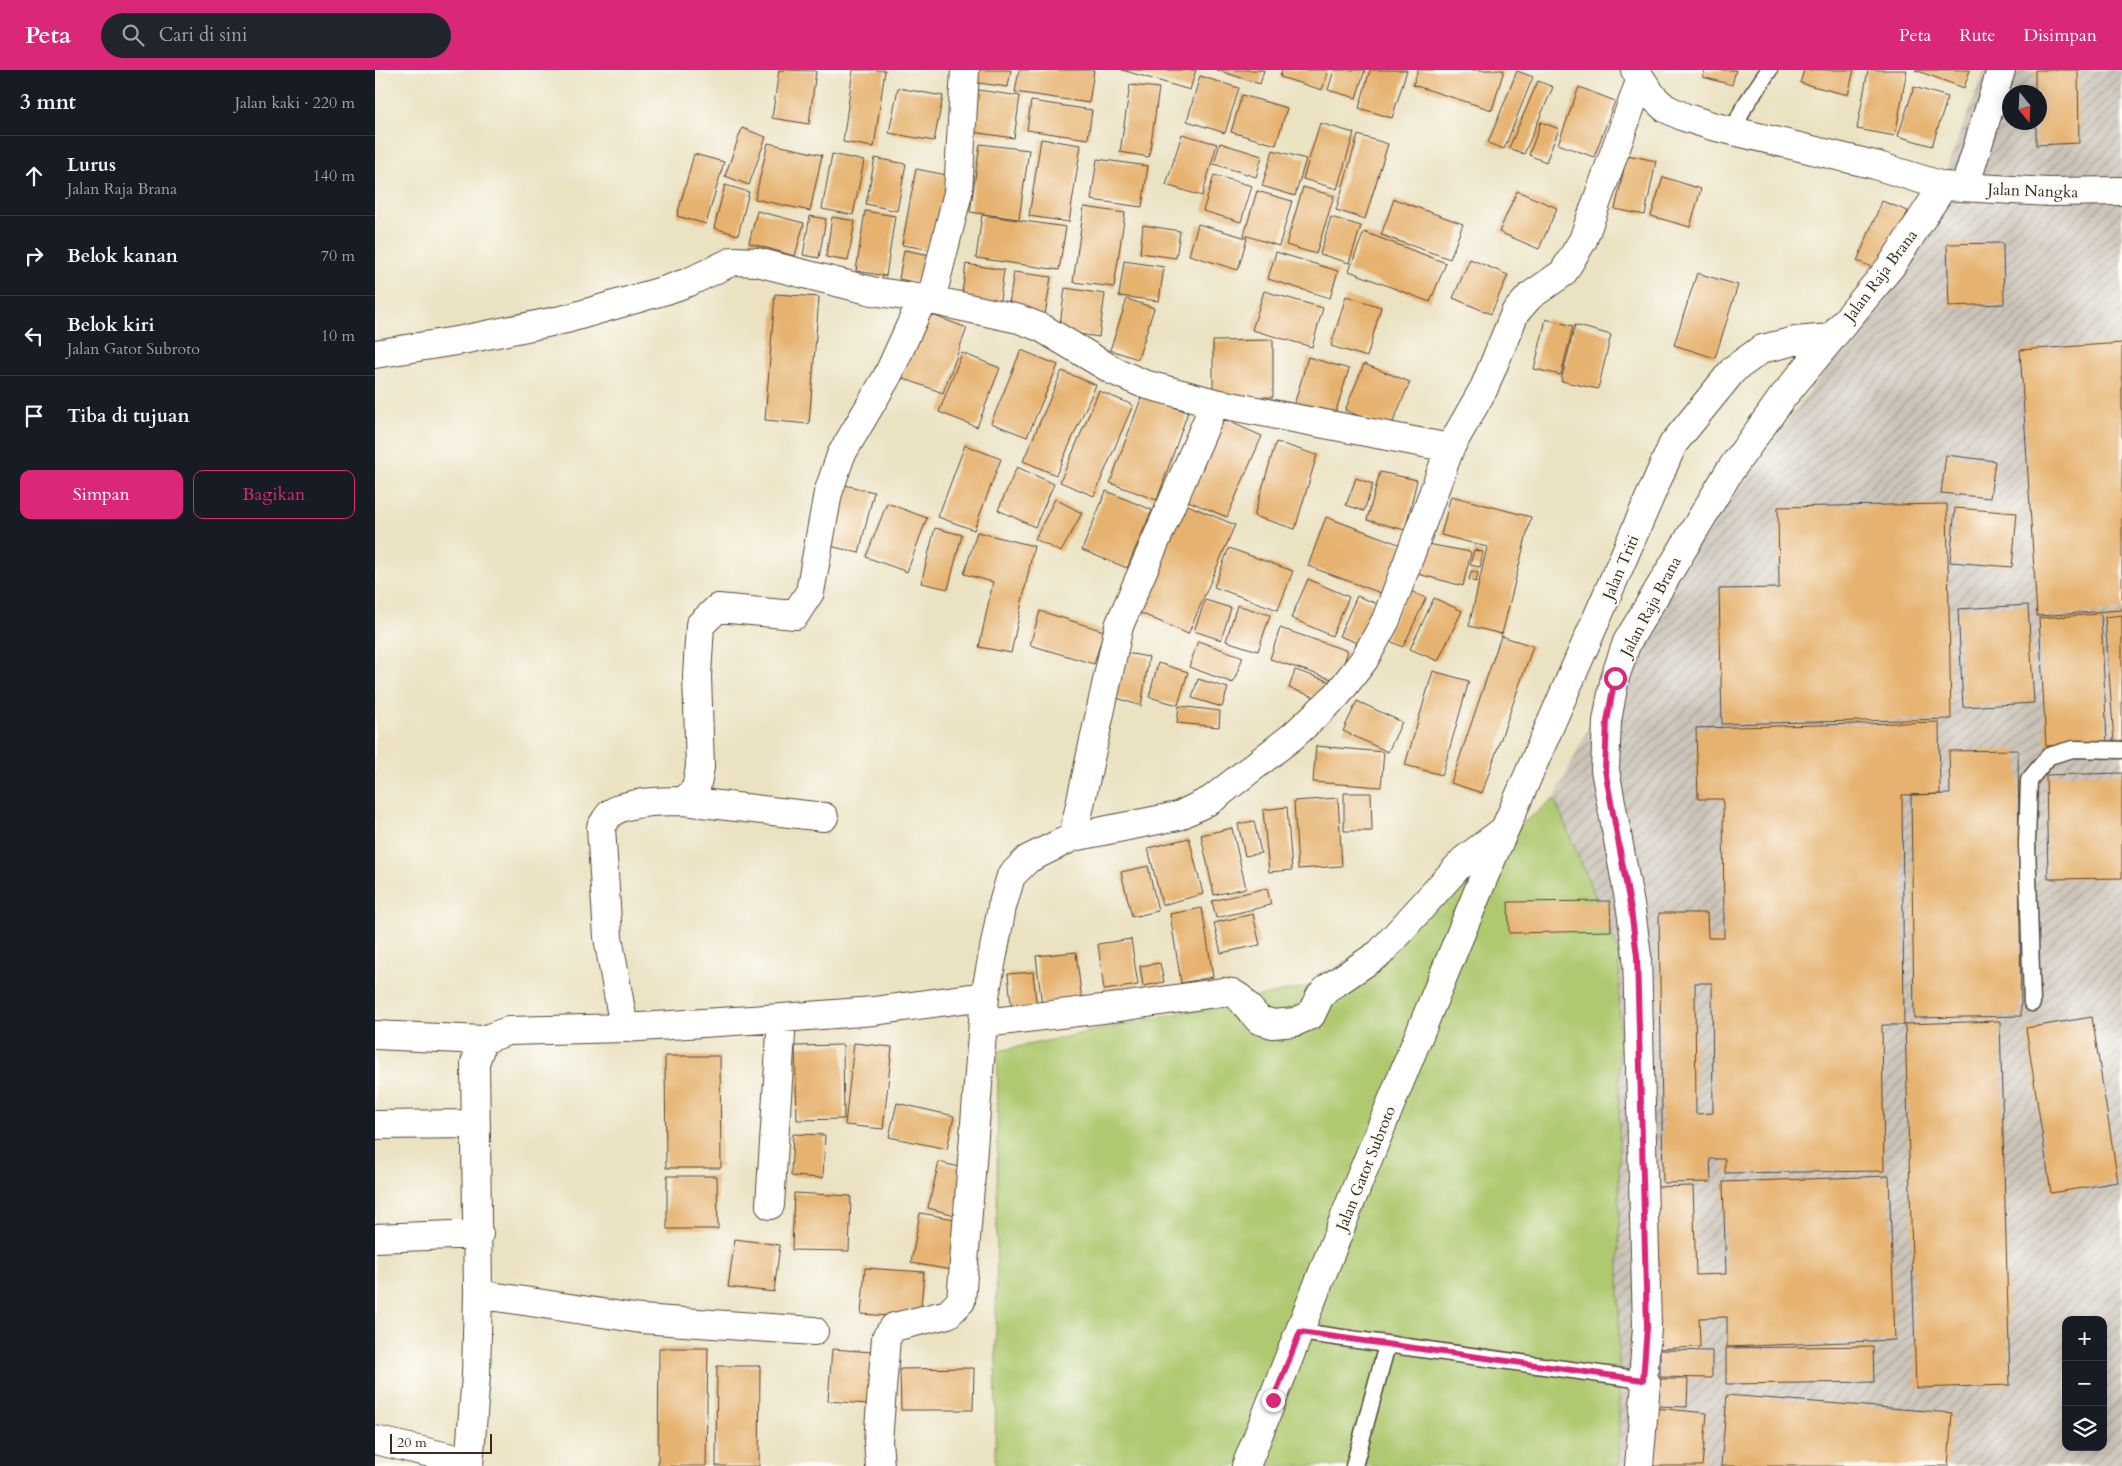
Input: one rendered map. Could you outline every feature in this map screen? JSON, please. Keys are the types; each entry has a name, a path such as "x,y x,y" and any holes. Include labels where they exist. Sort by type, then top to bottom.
{"street":[{"path":"684,801 696,789 700,767 697,676 700,625 718,608 795,615 810,592 828,493 841,455 888,375 927,300 958,193 965,70"},
{"name":"Jalan Raja Brana","path":"1639,1466 1646,1384 1643,1380 1647,1327 1637,956 1631,910 1605,770 1608,712 1615,678 1627,642 1655,592 1729,472 1782,398 1830,338 1851,316 1954,187 2001,70"},
{"path":"880,1466 879,1432 886,1338 889,1331 893,1328 948,1314 961,1301 984,1010 1002,907 1011,876 1027,859 1073,837 1178,816 1211,800 1293,736 1337,695 1364,660 1385,620 1450,448 1484,388 1515,313 1530,296 1563,273 1583,240 1637,75"},
{"name":"Jalan Nangka","path":"1637,75 1665,108 1684,117 1954,187 2048,192 2122,191"},
{"path":"375,354 462,340 566,319 689,282 733,261 767,264 872,291 1019,319 1042,328 1107,367 1144,384 1215,403 1450,448"},
{"name":"Jalan Triti","path":"1486,872 1673,444 1733,369 1762,349 1795,341 1830,338"},
{"path":"1073,837 1119,626 1215,403"},
{"path":"624,1028 608,937 601,827 610,814 623,807 662,801 684,801 824,817"},
{"path":"375,1035 483,1040 508,1031 624,1028 874,1011 1120,1007 1223,992 1232,993 1240,998 1259,1020 1273,1024 1295,1022 1311,1015 1320,996 1328,988 1380,953 1464,860 1505,830"},
{"name":"Jalan Gatot Subroto","path":"1246,1466 1359,1181 1486,872"},
{"path":"770,1205 782,1018"},
{"path":"375,1440 469,1464 476,1375 479,1234 475,1063 483,1040"},
{"path":"375,1125 476,1124"},
{"path":"375,1238 479,1234"},
{"path":"478,1294 641,1319 814,1331"}],"lane":[{"path":"1733,131 1744,107 1769,70"},
{"path":"2032,1003 2027,843 2029,780 2049,756 2073,749 2122,750"},
{"path":"1300,1332 1643,1380"},
{"path":"1354,1466 1387,1345"}],"shaded area":[{"path":"1985,70 2122,70 2122,1466 1619,1466 1619,952 1554,799 1636,629 1916,246"}],"green space":[{"path":"1554,799 1619,952 1619,1466 995,1466 998,1051 1315,985"}],"building":[{"path":"779,70 816,71 809,124 772,118"},
{"path":"853,70 885,70 874,147 843,142"},
{"path":"973,70 1011,70 1008,87 971,82"},
{"path":"1019,70 1094,70 1089,103 1015,92"},
{"path":"1122,70 1196,70 1190,90"},
{"path":"1217,70 1264,70 1260,84"},
{"path":"1282,70 1328,70 1322,90 1280,77"},
{"path":"1334,70 1365,70 1356,98 1328,90"},
{"path":"1370,70 1407,70 1392,118 1359,108"},
{"path":"1418,70 1504,70 1492,110 1413,85"},
{"path":"1705,70 1736,70 1732,85 1703,77"},
{"path":"1804,70 1854,70 1848,95 1800,83"},
{"path":"1868,70 1907,70 1895,136 1857,129"},
{"path":"1915,70 1970,70 1964,88"},
{"path":"2035,70 2078,70 2079,143 2036,145 2036,130 2047,130 2047,85 2035,85"},
{"path":"1517,71 1533,77 1504,149 1488,143"},
{"path":"1200,76 1239,88 1225,133 1187,121"},
{"path":"1538,81 1553,87 1524,154 1509,148"},
{"path":"1130,85 1159,88 1149,157 1120,152"},
{"path":"1579,87 1615,101 1594,157 1558,144"},
{"path":"1914,87 1948,97 1932,146 1898,136"},
{"path":"898,88 943,96 934,141 889,133"},
{"path":"971,89 1020,96 1014,138 965,131"},
{"path":"1242,95 1287,108 1276,145 1231,132"},
{"path":"1031,101 1092,110 1088,139 1027,130"},
{"path":"1541,122 1559,129 1546,162 1529,155"},
{"path":"1320,123 1354,133 1337,189 1303,179"},
{"path":"742,128 766,137 749,185 725,176"},
{"path":"1182,134 1217,144 1202,196 1166,185"},
{"path":"1358,135 1388,144 1365,219 1336,210"},
{"path":"1041,139 1081,145 1069,222 1029,216"},
{"path":"768,143 822,155 810,211 755,199"},
{"path":"1220,143 1262,156 1256,177 1214,164"},
{"path":"980,144 1029,150 1019,219 970,212"},
{"path":"1273,150 1306,159 1295,196 1262,186"},
{"path":"694,154 724,162 706,224 677,216"},
{"path":"832,154 864,161 853,215 822,209"},
{"path":"1627,155 1656,161 1645,215 1615,209"},
{"path":"875,158 906,164 897,211 866,204"},
{"path":"1097,159 1148,166 1142,207 1091,200"},
{"path":"916,169 952,176 939,251 902,245"},
{"path":"1214,175 1252,186 1241,222 1203,211"},
{"path":"1663,177 1701,189 1690,227 1651,216"},
{"path":"725,185 749,192 738,235 714,228"},
{"path":"1303,187 1334,196 1316,254 1286,245"},
{"path":"1257,191 1292,201 1279,246 1244,235"},
{"path":"1517,191 1557,208 1539,249 1499,232"},
{"path":"1394,199 1463,224 1450,259 1381,235"},
{"path":"1882,201 1908,211 1882,271 1857,261"},
{"path":"1084,207 1125,213 1114,287 1073,282"},
{"path":"757,211 804,223 795,256 749,243"},
{"path":"865,211 895,216 886,276 856,271"},
{"path":"982,215 1066,227 1059,270 976,258"},
{"path":"810,216 826,219 819,258 803,255"},
{"path":"832,217 855,221 848,261 826,257"},
{"path":"1331,217 1361,226 1349,263 1320,254"},
{"path":"1198,224 1247,238 1238,270 1189,255"},
{"path":"1143,225 1180,231 1176,258 1140,253"},
{"path":"1364,232 1446,263 1430,302 1349,271"},
{"path":"2003,243 2004,304 1949,306 1947,244"},
{"path":"904,250 936,256 930,285 899,279"},
{"path":"1276,252 1338,271 1330,298 1268,279"},
{"path":"1470,259 1508,275 1491,314 1453,298"},
{"path":"1124,261 1164,267 1159,301 1119,296"},
{"path":"966,264 1004,270 999,307 961,301"},
{"path":"1014,272 1051,277 1045,315 1008,310"},
{"path":"1697,273 1738,285 1715,358 1674,345"},
{"path":"1065,288 1105,294 1099,337 1059,331"},
{"path":"1264,291 1323,308 1312,347 1252,330"},
{"path":"775,294 819,297 809,424 765,420"},
{"path":"1346,296 1381,307 1367,357 1331,346"},
{"path":"1127,299 1154,308 1138,359 1110,350"},
{"path":"927,313 967,328 943,393 902,378"},
{"path":"1546,319 1573,326 1561,375 1534,369"},
{"path":"1575,325 1611,335 1598,389 1561,381"},
{"path":"1273,340 1273,397 1213,398 1213,341"},
{"path":"2122,343 2122,610 2037,616 2020,350"},
{"path":"1021,350 1058,365 1027,437 991,423"},
{"path":"962,353 1000,368 977,427 939,412"},
{"path":"1308,357 1349,369 1332,424 1292,412"},
{"path":"1364,364 1410,382 1390,429 1345,410"},
{"path":"1062,371 1096,385 1056,475 1023,461"},
{"path":"1099,391 1133,405 1094,496 1060,482"},
{"path":"1142,396 1188,412 1157,500 1110,483"},
{"path":"1223,419 1262,436 1227,517 1188,501"},
{"path":"1276,442 1317,455 1295,529 1254,516"},
{"path":"965,445 1001,459 974,530 938,517"},
{"path":"1946,455 1995,461 1990,498 1941,493"},
{"path":"1017,467 1054,484 1035,527 998,510"},
{"path":"1380,472 1417,480 1405,530 1367,520"},
{"path":"1356,478 1373,484 1364,511 1346,505"},
{"path":"836,483 874,492 859,553 822,544"},
{"path":"1106,491 1152,510 1127,568 1082,550"},
{"path":"1451,496 1531,517 1502,634 1469,626 1487,547 1441,535"},
{"path":"1055,499 1082,513 1061,552 1035,539"},
{"path":"887,503 927,518 907,572 866,557"},
{"path":"1183,503 1235,525 1188,634 1136,611"},
{"path":"1947,504 1951,719 1722,724 1719,589 1779,588 1778,507"},
{"path":"1955,508 2017,513 2012,567 1950,562"},
{"path":"1326,517 1404,546 1386,595 1308,566"},
{"path":"935,528 962,535 948,589 921,583"},
{"path":"977,532 1034,546 1011,653 979,647 993,582 964,574"},
{"path":"1427,544 1471,552 1463,586 1418,574"},
{"path":"1229,548 1293,571 1278,610 1214,587"},
{"path":"1474,550 1483,552 1480,567 1470,565"},
{"path":"1471,571 1478,573 1476,582 1469,580"},
{"path":"1308,579 1349,597 1332,636 1291,618"},
{"path":"1408,590 1426,598 1403,647 1385,639"},
{"path":"1357,596 1380,605 1363,645 1339,636"},
{"path":"1434,598 1462,611 1438,661 1410,649"},
{"path":"1205,600 1231,608 1221,640 1194,631"},
{"path":"1237,605 1270,615 1258,651 1226,641"},
{"path":"2028,605 2034,703 1963,707 1958,609"},
{"path":"1040,611 1104,631 1094,664 1030,645"},
{"path":"2101,614 2107,742 2046,746 2039,618"},
{"path":"2122,615 2122,741 2114,742 2105,617"},
{"path":"1280,628 1348,651 1338,681 1270,659"},
{"path":"1501,636 1533,646 1482,793 1451,783"},
{"path":"1198,641 1243,657 1233,683 1189,667"},
{"path":"1120,652 1149,657 1141,706 1111,696"},
{"path":"1158,663 1188,672 1178,705 1149,697"},
{"path":"1295,670 1331,682 1324,700 1289,688"},
{"path":"1433,671 1469,681 1442,775 1405,765"},
{"path":"1198,679 1228,688 1222,707 1192,698"},
{"path":"1357,701 1402,722 1388,752 1343,731"},
{"path":"1179,706 1220,711 1219,727 1177,723"},
{"path":"1939,722 1940,794 1902,795 1904,1025 1882,1025 1884,1171 1725,1173 1725,1159 1710,1159 1711,1182 1663,1183 1659,913 1707,913 1708,938 1724,938 1723,799 1698,799 1696,728","holes":["1695,983 1712,983 1713,1113 1696,1114"]},
{"path":"1316,746 1384,752 1381,787 1313,782"},
{"path":"2018,750 2021,1016 1914,1018 1911,795 1950,794 1949,751"},
{"path":"2122,773 2122,878 2048,879 2046,775"},
{"path":"1344,793 1371,793 1372,831 1344,831"},
{"path":"1338,798 1342,866 1298,869 1294,801"},
{"path":"1287,807 1292,870 1269,872 1263,810"},
{"path":"1254,821 1261,853 1245,856 1238,824"},
{"path":"1232,828 1246,888 1214,895 1201,835"},
{"path":"1189,838 1203,894 1162,905 1148,848"},
{"path":"1148,866 1158,911 1132,917 1121,872"},
{"path":"1267,888 1271,905 1216,918 1212,901"},
{"path":"1610,901 1611,931 1509,933 1508,902"},
{"path":"1202,908 1213,977 1181,983 1170,914"},
{"path":"1253,914 1260,945 1221,953 1214,923"},
{"path":"1131,939 1138,985 1104,990 1098,944"},
{"path":"1076,952 1082,1001 1042,1006 1036,956"},
{"path":"1160,963 1164,982 1143,986 1140,966"},
{"path":"1033,972 1037,1011 1012,1013 1008,974"},
{"path":"2092,1017 2118,1182 2051,1193 2026,1028"},
{"path":"2000,1021 2010,1385 1916,1388 1905,1024"},
{"path":"854,1043 892,1047 883,1129 845,1125"},
{"path":"843,1045 844,1119 797,1120 795,1046"},
{"path":"665,1056 720,1056 721,1168 666,1168"},
{"path":"897,1103 954,1116 947,1149 889,1137"},
{"path":"793,1134 825,1135 823,1178 791,1176"},
{"path":"939,1162 967,1169 955,1215 928,1208"},
{"path":"667,1176 717,1176 718,1229 667,1229"},
{"path":"1889,1176 1895,1340 1727,1347 1727,1317 1699,1318 1700,1347 1657,1349 1652,1187 1693,1186 1696,1275 1726,1274 1723,1182"},
{"path":"794,1193 851,1196 849,1251 792,1250"},
{"path":"920,1213 961,1220 952,1270 911,1263"},
{"path":"735,1239 780,1245 774,1292 728,1287"},
{"path":"865,1268 924,1272 920,1318 861,1314"},
{"path":"1873,1346 1874,1382 1726,1384 1726,1348"},
{"path":"659,1348 708,1348 706,1466 658,1466"},
{"path":"832,1349 872,1352 868,1404 828,1401"},
{"path":"1660,1350 1712,1351 1712,1378 1660,1377"},
{"path":"717,1366 760,1366 759,1466 716,1466"},
{"path":"974,1368 973,1410 901,1410 900,1369"},
{"path":"1657,1379 1688,1379 1687,1407 1656,1406"},
{"path":"1727,1395 1952,1413 1948,1466 1721,1466"},
{"path":"1655,1408 1707,1413 1702,1466 1651,1466"}],"route":[{"path":"1273,1400 1300,1332 1643,1380 1647,1327 1637,956 1619,838 1610,807 1605,770 1607,721 1615,678"}]}
